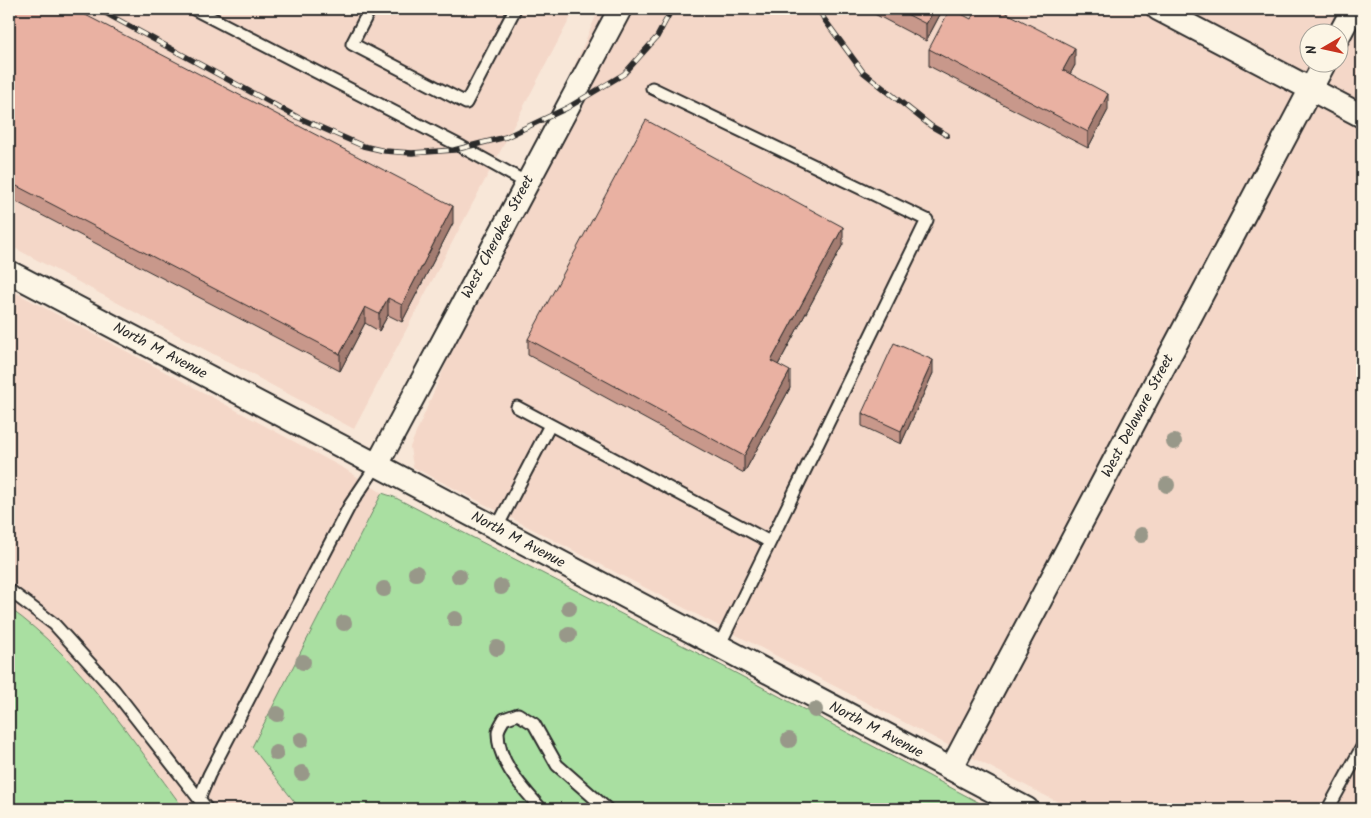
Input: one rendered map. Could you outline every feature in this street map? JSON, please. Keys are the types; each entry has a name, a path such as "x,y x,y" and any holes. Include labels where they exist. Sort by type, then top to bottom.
{"street":[{"name":"West Cherokee Street","path":"377,465 620,9"},
{"path":"1158,9 1362,116"},
{"path":"1346,22 1353,9"},
{"name":"West Delaware Street","path":"952,769 1320,72"},
{"name":"North M Avenue","path":"9,272 1027,809"}],"lane":[{"path":"194,9 462,147 527,183"},
{"path":"370,9 352,44 466,103 515,9"},
{"path":"652,88 927,220 719,646"},
{"path":"517,407 770,542"},
{"path":"496,529 550,425"},
{"path":"200,799 209,775 350,505 377,465"},
{"path":"9,590 54,624 114,690 207,809"},
{"path":"541,809 513,776 500,749 498,731 504,719 518,714 534,724 557,765 607,809"},
{"path":"1328,809 1362,747"}],"shaded area":[{"path":"9,9 575,9 354,429 9,245"},
{"path":"599,9 1362,9 1362,809 1071,809 413,467 410,447"},
{"path":"9,289 345,469 382,493 253,747 299,809 9,809"}],"green space":[{"path":"382,493 394,497 713,661 991,809 300,809 252,747"},
{"path":"9,608 35,628 82,675 104,701 184,809 9,809"}],"building":[{"path":"9,9 74,9 453,206 402,305 388,298 379,314 365,307 340,354 9,182"},
{"path":"897,9 935,9 926,24"},
{"path":"950,9 971,19 976,9 999,9 1075,48 1063,70 1108,94 1088,132 929,49"},
{"path":"646,120 843,227 771,361 790,371 744,456 528,339"},
{"path":"894,343 933,360 901,431 862,413"}],"railway":[{"path":"98,9 297,117 363,146 385,151 412,153 454,150 506,137 567,108 624,74 657,37 672,9"},
{"path":"819,9 824,19 863,72 931,126 947,135"}]}
